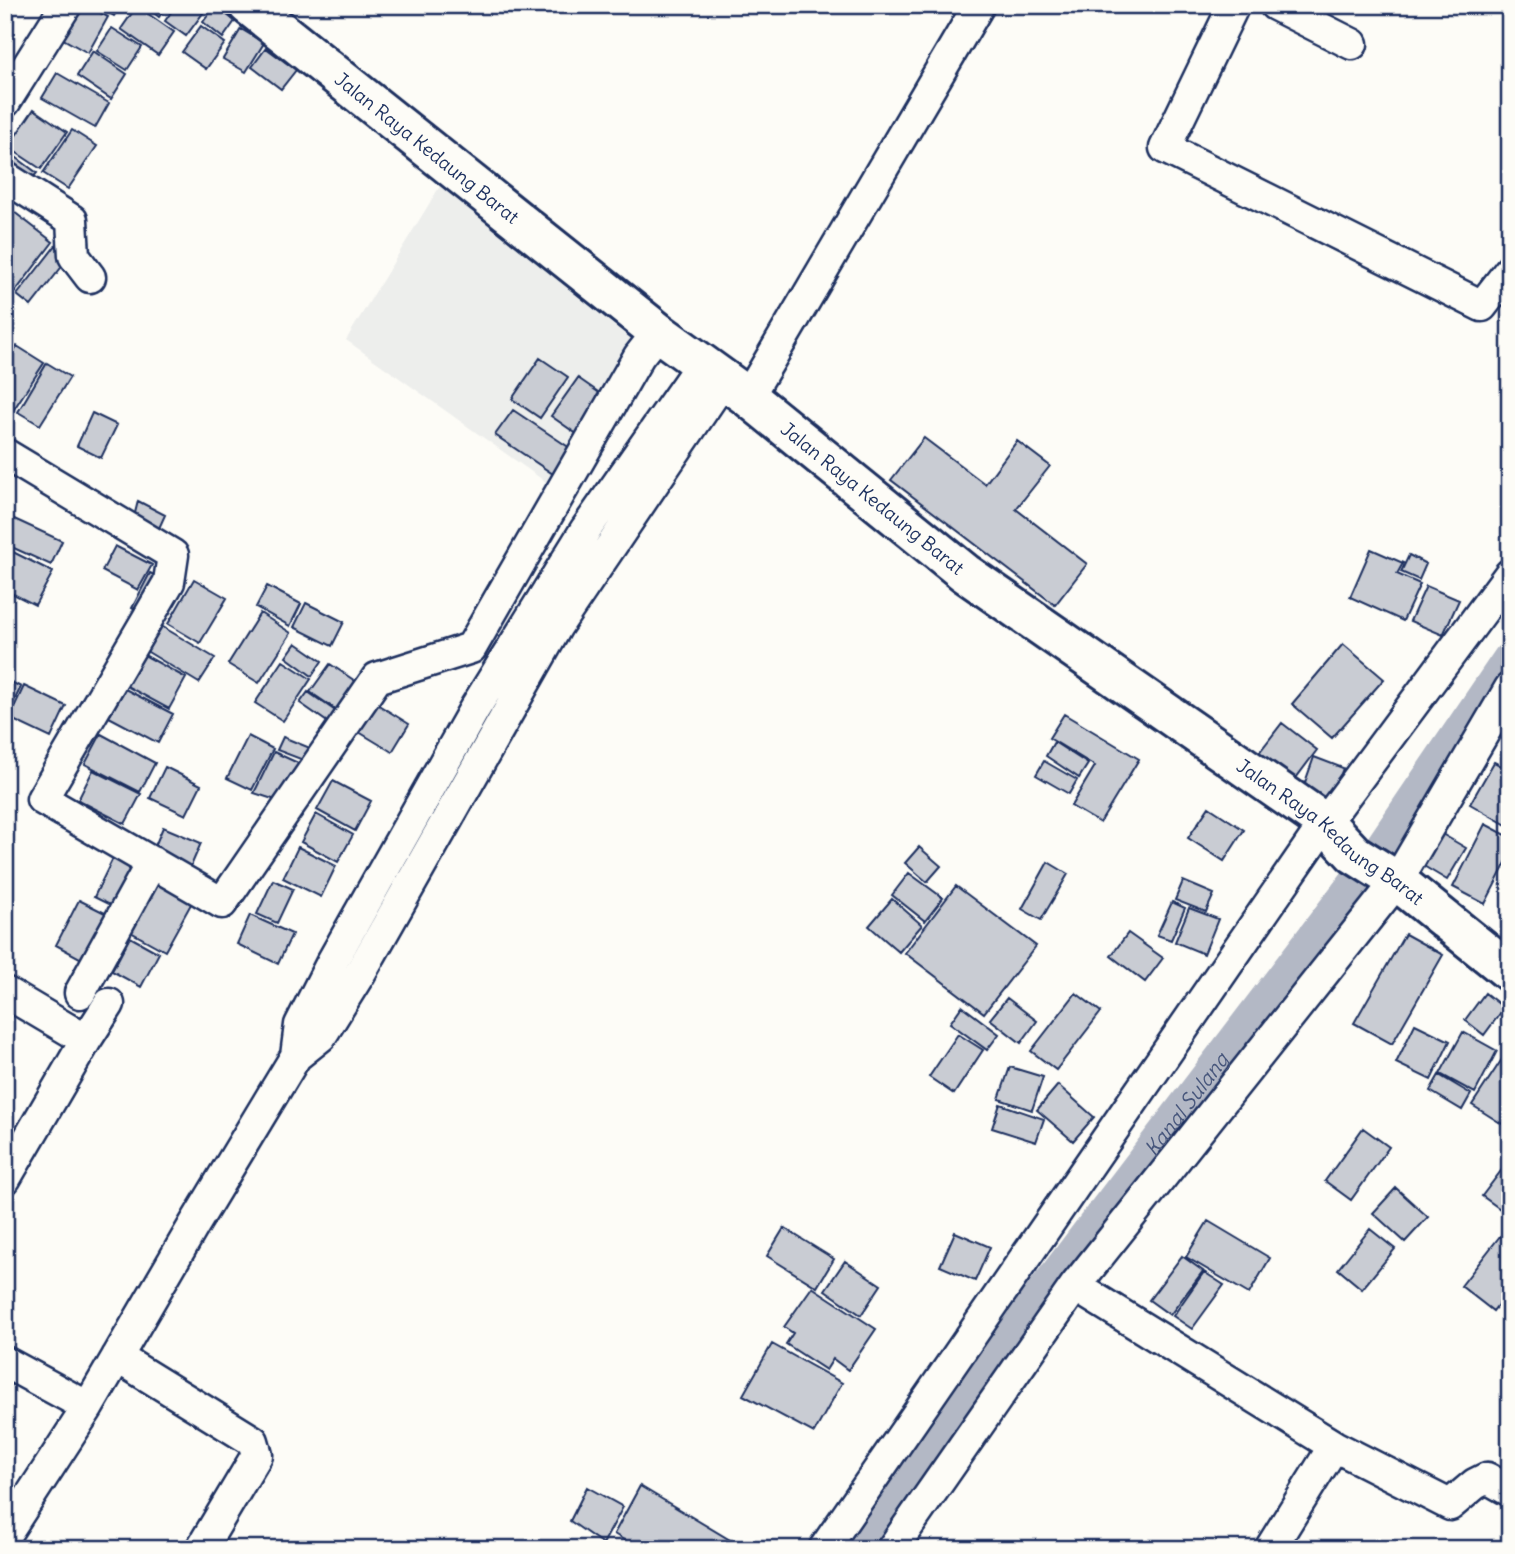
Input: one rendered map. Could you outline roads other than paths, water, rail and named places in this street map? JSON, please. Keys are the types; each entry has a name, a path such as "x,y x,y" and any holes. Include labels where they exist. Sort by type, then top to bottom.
{"street":[{"path":"5,102 66,5"},
{"name":"Jalan Raya Kedaung Barat","path":"248,5 658,332 725,380 965,573 1325,823 1354,854 1379,870 1510,972"},
{"path":"296,1056 300,1025 332,960 475,708 586,529 676,425 725,380 979,5"},
{"path":"1234,5 1165,148 1482,306 1510,270"},
{"path":"1275,5 1352,44"},
{"path":"5,177 72,220 74,256 90,277"},
{"path":"5,454 173,555 169,582 42,799 222,903 377,678 471,648 639,356 658,332"},
{"path":"5,1535 88,1408 296,1056 321,1036 359,975 557,626 676,425"},
{"path":"824,1549 1325,823 1510,574"},
{"path":"892,1549 1074,1286 1510,688"},
{"path":"475,708 503,722"},
{"path":"80,993 152,862"},
{"path":"5,992 86,1040"},
{"path":"5,1179 109,1004"},
{"path":"1074,1286 1334,1446 1450,1505 1487,1478 1510,1491"},
{"path":"117,1357 253,1441 257,1455 201,1549"},
{"path":"5,1362 88,1408"},
{"path":"1270,1549 1334,1446"}],"waterway":[{"name":"Kanal Sulang","path":"861,1549 1003,1346 1377,855 1510,659"}]}
